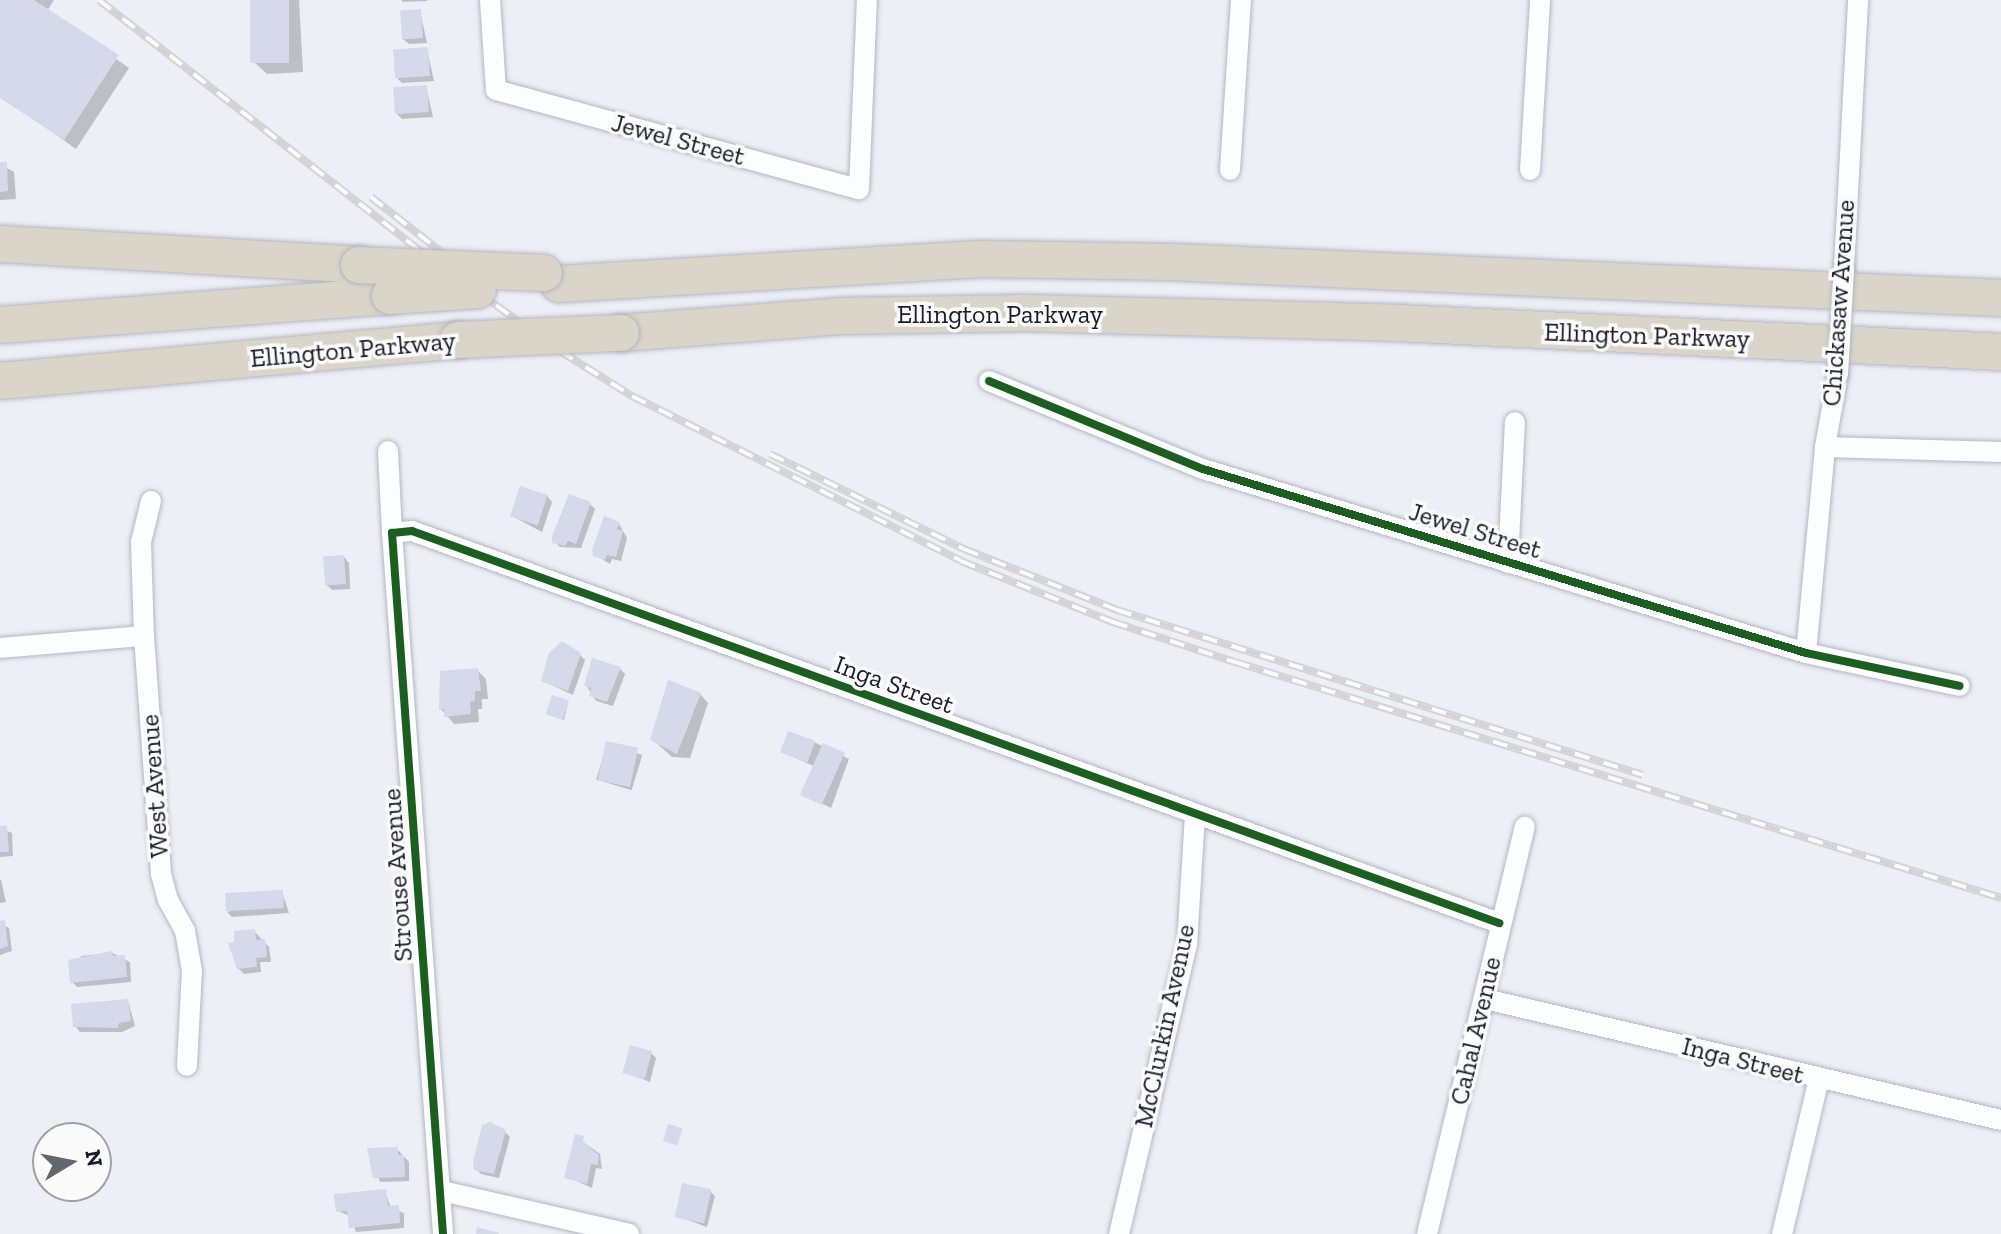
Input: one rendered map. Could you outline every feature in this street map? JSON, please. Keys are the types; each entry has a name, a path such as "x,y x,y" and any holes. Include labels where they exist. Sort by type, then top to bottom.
{"highway":[{"path":"0,244 552,279"},
{"name":"Ellington Parkway","path":"0,325 390,296 552,279 628,278 980,259 1171,262 2001,298"},
{"name":"Ellington Parkway","path":"0,381 458,340 621,333 843,316 1028,313 1398,323 2001,352"}],"street":[{"name":"Jewel Street","path":"490,0 496,90 859,189 867,0"},
{"path":"1230,170 1241,0"},
{"path":"1530,170 1540,0"},
{"name":"Chickasaw Avenue","path":"1806,653 1825,447 1838,374 1858,0"},
{"name":"Jewel Street","path":"989,381 1203,469 1806,653 1960,686"},
{"path":"1508,563 1515,422"},
{"path":"1825,447 2001,452"},
{"name":"Strouse Avenue","path":"388,451 402,532 443,1234"},
{"name":"West Avenue","path":"151,501 141,542 144,636 161,874 168,900 185,931 192,970 187,1066"},
{"name":"Inga Street","path":"402,532 1499,923"},
{"path":"0,648 144,636"},
{"name":"McClurkin Avenue","path":"1119,1234 1187,945 1195,816"},
{"name":"Cahal Avenue","path":"1427,1234 1485,999 1499,923 1525,827"},
{"name":"Inga Street","path":"1485,999 2001,1120"},
{"path":"1782,1234 1819,1079"},
{"path":"442,1191 629,1234"}],"building":[{"path":"0,0 34,0 119,55 64,140 0,98"},
{"path":"250,0 289,0 289,63 250,63"},
{"path":"421,9 423,38 402,39 400,10"},
{"path":"428,47 430,76 395,78 393,49"},
{"path":"427,85 429,112 395,114 393,87"},
{"path":"0,162 7,162 8,191 0,192"},
{"path":"520,486 548,495 538,525 510,516"},
{"path":"569,494 591,502 576,544 568,541 565,546 552,543 552,536"},
{"path":"604,516 620,522 617,529 623,531 616,557 607,555 605,560 593,556 592,550"},
{"path":"344,555 346,584 325,585 323,556"},
{"path":"562,641 581,653 568,691 541,681 549,653"},
{"path":"592,658 621,667 607,702 589,696 591,688 584,686"},
{"path":"478,668 481,691 475,691 475,701 470,702 471,714 444,717 444,709 439,710 440,671"},
{"path":"668,680 701,693 677,754 650,740"},
{"path":"552,695 569,701 563,720 545,714"},
{"path":"788,731 815,741 807,763 780,753"},
{"path":"606,741 638,748 630,787 598,780"},
{"path":"823,743 845,753 822,805 800,795"},
{"path":"7,825 9,852 0,852 0,826"},
{"path":"283,890 284,908 226,911 225,893"},
{"path":"5,920 8,946 0,949 0,921"},
{"path":"255,929 256,940 265,939 267,957 256,958 257,967 237,969 228,943 234,942 234,931"},
{"path":"112,951 113,956 125,955 127,977 70,983 68,960"},
{"path":"128,999 131,1021 119,1023 118,1028 73,1027 71,1004"},
{"path":"630,1045 652,1051 645,1079 622,1073"},
{"path":"490,1122 506,1130 494,1174 474,1170 473,1162 482,1125"},
{"path":"668,1124 682,1128 677,1145 663,1141"},
{"path":"575,1134 584,1136 583,1142 599,1155 598,1165 591,1164 587,1184 564,1178"},
{"path":"398,1147 398,1155 404,1155 405,1177 373,1178 367,1148"},
{"path":"682,1183 711,1189 704,1223 675,1217"},
{"path":"386,1189 388,1206 399,1205 400,1223 349,1228 347,1211 336,1212 334,1194"},
{"path":"477,1227 499,1233 499,1234 476,1234"}],"railway":[{"path":"99,0 423,253 560,351 632,396 961,561 1113,622 1235,662 2001,898"},
{"path":"371,197 453,261"},
{"path":"770,454 964,549 1117,610 1643,775"}],"cycle path":[{"path":"989,381 1203,469 1806,653 1960,686"},
{"path":"443,1234 392,533 412,531 1499,923"}]}
